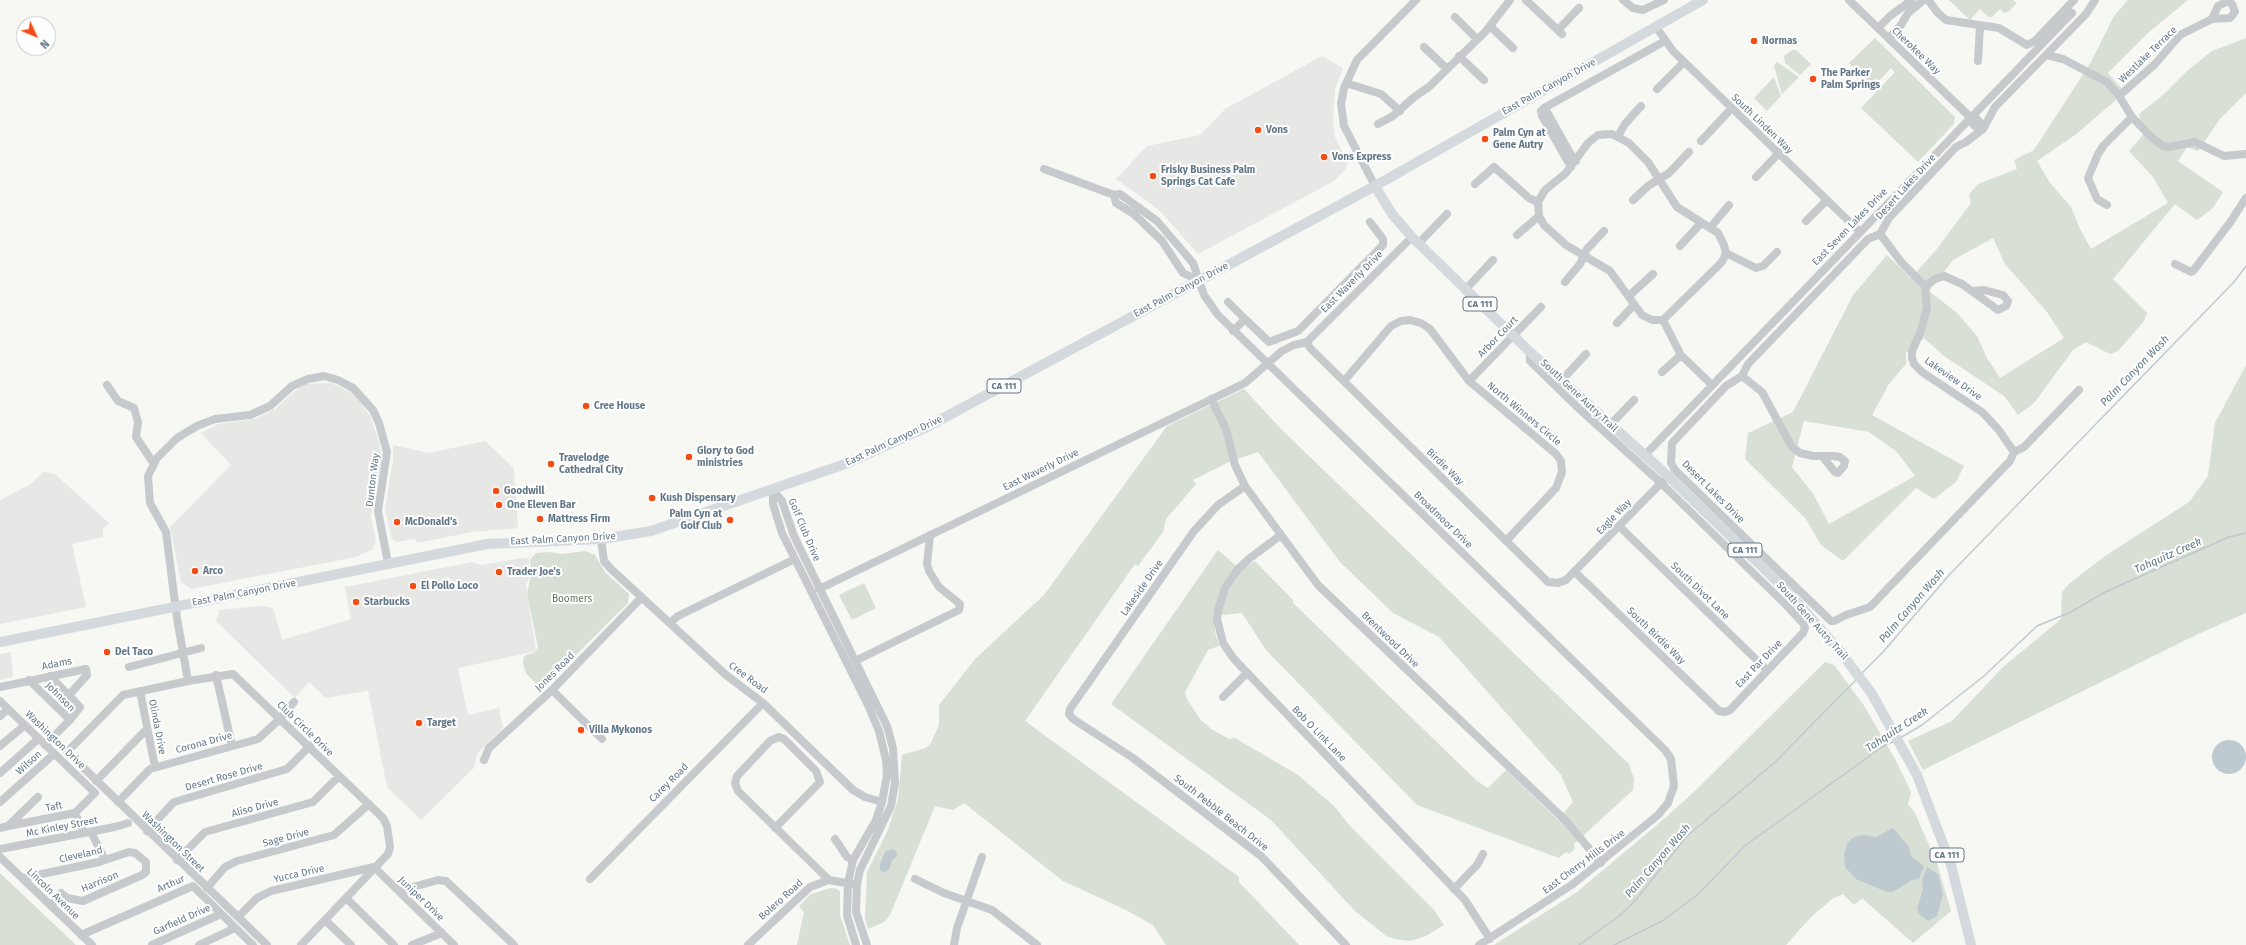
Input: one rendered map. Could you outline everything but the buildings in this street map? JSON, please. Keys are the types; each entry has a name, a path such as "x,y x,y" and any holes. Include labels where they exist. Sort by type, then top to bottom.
{"main road":[{"name":"East Palm Canyon Drive","path":"0,642 487,544 601,539 651,531 717,510 848,463 925,428 1375,186 1703,0"},
{"name":"South Gene Autry Trail","path":"1375,186 1392,214 1415,240 1513,336 1644,456 1664,480 1790,594 1839,650 1875,699 1917,775 1951,865 1971,945"}],"street":[{"path":"1375,186 1344,126 1340,104 1346,83 1357,60 1416,0"},
{"path":"1378,124 1400,111 1413,98 1430,86 1490,26 1510,0"},
{"path":"1526,0 1560,32 1579,8"},
{"path":"1623,0 1633,8 1643,10 1664,0"},
{"name":"Cherokee Way","path":"1849,0 1970,119 1975,117 1983,126 1980,129"},
{"path":"1878,28 1912,0"},
{"path":"1889,38 1901,25 1905,16 1924,0"},
{"path":"1928,0 1938,14 1946,20 1999,28 2027,45 2035,41 2074,0"},
{"name":"Desert Lakes Drive","path":"2079,390 2024,447 2014,452 2010,461 1870,607 1831,621 1681,475 1671,463 1672,443 1726,386 1742,376 1748,364 1868,239 1880,234 1889,218 1956,147 1966,142 1980,129 1995,107 2086,14 2095,0"},
{"path":"1898,10 1905,16"},
{"name":"East Seven Lakes Drive","path":"1644,456 1859,231 2072,13"},
{"path":"1455,17 1477,39"},
{"name":"Westlake Terrace","path":"2119,96 2155,64 2180,35 2212,19"},
{"path":"1490,26 1513,48"},
{"path":"1978,61 1980,26"},
{"name":"South Linden Way","path":"1656,27 1684,62 1859,231"},
{"name":"East Palm Canyon Drive","path":"1574,164 1570,153 1544,108 1665,40"},
{"path":"1424,47 1447,69"},
{"path":"2046,55 2064,59 2102,78 2119,96 2132,117 2151,137 2163,146 2169,147 2195,142 2224,156 2246,154"},
{"path":"1459,56 1484,80"},
{"path":"1657,89 1684,62"},
{"path":"1346,83 1381,94 1400,111"},
{"path":"1618,136 1625,124 1641,106"},
{"path":"1701,141 1732,108"},
{"path":"2107,205 2097,199 2088,178 2098,154 2104,145 2132,117"},
{"path":"1606,134 1618,136 1630,142 1645,158 1677,207 1710,228 1722,239 1726,253 1717,268 1694,288 1674,312 1663,320 1652,320 1637,310 1629,296 1610,272 1556,237 1539,216 1538,202 1544,190 1574,164 1593,138 1606,134"},
{"path":"1633,200 1648,186 1669,173 1689,152"},
{"path":"1756,177 1779,153"},
{"path":"1475,184 1494,167 1529,198 1538,202"},
{"name":"Broadmoor Drive","path":"1044,169 1114,195 1120,194 1131,200 1157,220 1193,263 1198,280 1212,309 1665,750 1670,759 1674,773"},
{"path":"1114,195 1116,203 1134,214 1162,241 1183,273 1198,280"},
{"path":"2175,264 2191,272 2193,271 2229,224 2246,198"},
{"path":"1806,221 1827,200"},
{"path":"1710,228 1729,205"},
{"name":"East Waverly Drive","path":"820,589 1245,383 1282,352 1294,345 1307,342 1380,269 1447,214"},
{"path":"1518,235 1539,216"},
{"path":"1228,302 1267,341 1272,341 1298,331 1369,259 1383,242 1370,222"},
{"path":"1680,246 1701,223"},
{"path":"1565,282 1577,269 1587,249 1604,231"},
{"path":"1880,234 1902,264 1925,286 1935,279 1944,276 1973,291"},
{"path":"1726,253 1756,268 1763,266 1777,252"},
{"path":"1369,259 1380,269"},
{"path":"1465,290 1493,260"},
{"path":"1629,296 1653,274"},
{"name":"Lakeview Drive","path":"1925,286 1927,307 1921,332 1912,352 1914,364 1922,372 1982,412 1995,425 2014,452"},
{"path":"1330,299 1340,308"},
{"path":"1617,323 1634,305"},
{"name":"Arbor Court","path":"1469,381 1541,307"},
{"path":"1233,331 1245,319"},
{"name":"North Winners Circle","path":"1344,381 1391,326 1401,321 1410,320 1421,323 1430,329 1469,381 1556,454 1560,461 1562,472 1556,488 1506,541"},
{"path":"1663,320 1681,355 1712,385"},
{"name":"Birdie Way","path":"1307,342 1310,348 1548,582 1558,583 1566,580 1575,572"},
{"name":"South Gene Autry Trail","path":"1530,352 1530,361 1575,405 1664,480 1786,605 1803,623 1805,628"},
{"path":"1561,381 1586,354"},
{"path":"1662,372 1681,355"},
{"name":"Dunton Way","path":"154,464 157,458 177,438 197,426 215,419 250,415 270,406 292,386 308,378 324,376 338,380 353,388 364,398 379,423 387,452 378,511 388,563"},
{"path":"1742,376 1762,392 1792,447 1800,453 1822,456"},
{"path":"107,385 118,400 134,408 138,422 136,437 154,464 148,476 150,503 158,515 166,532 175,607 188,681"},
{"name":"Brentwood Drive","path":"1211,399 1226,429 1235,464 1245,486 1318,585 1566,821 1601,863"},
{"path":"1610,425 1634,400"},
{"name":"Eagle Way","path":"1575,572 1664,480"},
{"name":"Lakeside Drive","path":"1069,714 1070,709 1194,531 1218,505 1245,486"},
{"name":"Golf Club Drive","path":"773,490 775,512 795,559 879,731 886,760 887,775 882,802 876,820 853,860 848,883 847,915 856,945"},
{"name":"Golf Club Drive","path":"773,490 782,501 794,536 887,726 895,764 891,806 860,870 857,884 856,912 867,945"},
{"name":"South Divot Lane","path":"1619,526 1767,670"},
{"path":"855,661 959,610 960,604 939,587 929,571 927,564 930,535"},
{"name":"Bob O Link Lane","path":"1281,535 1238,569 1225,588 1218,610 1218,623 1224,643 1234,659 1247,673 1454,889 1477,916 1490,939"},
{"name":"Cree Road","path":"601,539 604,560 642,597 671,622 726,675 764,703 853,790 865,797 882,802"},
{"path":"671,622 683,614 795,559"},
{"name":"South Birdie Way","path":"1575,572 1719,711 1725,712"},
{"name":"Jones Road","path":"484,760 489,748 552,690 642,597"},
{"name":"East Par Drive","path":"1725,712 1730,710 1803,633 1805,628"},
{"path":"129,667 201,648"},
{"name":"Adams","path":"0,688 29,680 86,669 87,675 69,695"},
{"path":"1223,697 1247,673"},
{"name":"Club Circle Drive","path":"67,752 123,695 216,675 233,674 281,718 369,804 383,818 387,826 390,847 388,854 301,945"},
{"path":"216,675 232,746"},
{"path":"50,676 80,707 70,720"},
{"name":"Johnson","path":"29,680 70,720 45,745"},
{"path":"552,690 602,740"},
{"name":"Olinda Drive","path":"140,691 155,767"},
{"name":"Washington Drive","path":"0,701 25,724 38,740 95,793"},
{"name":"Corona Drive","path":"118,802 150,769 258,738 281,718 294,702"},
{"name":"Carey Road","path":"590,879 764,703"},
{"path":"0,716 8,709"},
{"name":"South Pebble Beach Drive","path":"1069,714 1072,719 1133,758 1261,856 1346,945"},
{"path":"0,746 25,724"},
{"path":"96,781 147,729"},
{"path":"776,828 820,782 816,771 784,739 779,737 770,741 742,770 737,776 735,783 738,791 829,880"},
{"path":"0,773 38,740"},
{"name":"Desert Rose Drive","path":"147,831 174,802 287,769 310,746"},
{"name":"Washington Street","path":"67,752 177,860 267,945"},
{"name":"Wilson","path":"0,802 54,754"},
{"name":"East Cherry Hills Drive","path":"1479,945 1538,908 1601,863 1643,828 1668,803 1674,786 1674,773"},
{"name":"Aliso Drive","path":"177,860 205,832 313,802 339,776"},
{"name":"Taft","path":"4,827 75,813 95,793"},
{"path":"4,827 38,797"},
{"name":"Sage Drive","path":"207,888 225,867 237,861 334,835 369,804"},
{"path":"75,813 105,860"},
{"name":"Mc Kinley Street","path":"0,849 128,823"},
{"path":"835,840 847,857 853,860"},
{"name":"Cleveland","path":"23,878 105,860 129,852 135,853 142,857"},
{"path":"1454,889 1477,865 1482,854"},
{"name":"Lincoln Avenue","path":"0,857 92,945"},
{"name":"Harrison","path":"51,905 61,893 72,900 83,901 142,875 147,867 142,857"},
{"path":"954,945 957,928 968,901 982,857"},
{"name":"Juniper Drive","path":"374,867 454,945"},
{"name":"Yucca Drive","path":"238,917 257,898 270,891 374,867"},
{"path":"915,879 992,910 1037,945"},
{"path":"399,891 438,880 446,881 514,945"},
{"name":"Bolero Road","path":"748,945 810,887 829,880 857,884"},
{"name":"Arthur","path":"81,935 193,886 251,945"},
{"path":"346,898 394,945"},
{"name":"Garfield Drive","path":"152,945 221,914"},
{"path":"325,920 351,945"},
{"path":"199,945 235,928"},
{"path":"412,945 442,933"}],"shaded area":[{"path":"1322,56 1343,68 1335,90 1333,122 1335,137 1348,163 1345,170 1334,181 1198,254 1159,210 1116,179 1147,146 1200,135 1225,109"},
{"path":"331,383 350,392 360,401 370,416 379,441 382,460 371,516 376,542 372,550 356,557 191,589 181,582 170,527 231,465 201,433 218,424 255,419 275,409 303,384"},
{"path":"485,441 514,468 518,528 472,532 417,543 415,539 397,542 392,539 385,509 393,460 393,445 429,453"},
{"path":"43,472 55,474 109,523 103,529 103,537 72,544 86,607 0,624 0,500 31,484"},
{"path":"529,557 529,579 526,585 536,650 458,668 468,715 499,708 503,728 477,754 474,768 421,820 387,787 368,691 326,698 309,682 295,698 216,621 219,610 259,606 270,607 273,609 276,617 282,640 351,619 345,587 472,562 480,565"},
{"path":"11,652 13,677 0,680 0,654"},
{"path":"2232,740 2241,745 2245,750 2245,764 2241,769 2236,773 2226,774 2222,773 2213,764 2212,754 2213,750 2222,741"},
{"path":"1893,828 1909,847 1911,856 1924,866 1919,879 1912,880 1893,892 1887,892 1856,879 1845,867 1844,854 1848,842 1854,837 1863,835 1876,837"},
{"path":"891,849 896,851 897,856 892,860 889,870 883,873 880,869 880,864 885,852"},
{"path":"1927,867 1938,874 1943,894 1937,916 1928,921 1919,914 1917,909 1923,889 1922,880"}],"green space":[{"path":"1949,0 2013,0 2017,3 2008,12 2004,13 2000,9 1992,17 1988,17 1980,9 1970,20"},
{"path":"2128,0 2188,0 2149,32 2108,73 2121,88 2115,101 2075,135 2037,161 2050,183 2071,207 2080,229 2091,249 2168,203 2153,177 2129,151 2143,135 2139,114 2163,95 2187,71 2212,51 2246,38 2246,93 2220,119 2198,151 2187,147 2178,161 2223,192 2212,209 2197,220 2175,204 2113,279 2147,313 2144,321 2118,351 2110,354 2086,342 2073,350 2034,403 2018,415 2004,396 1944,356 1924,338 1906,353 1906,364 1889,384 1872,415 1964,466 1956,482 1934,499 1916,488 1843,561 1821,545 1806,519 1745,459 1748,433 1793,412 1853,295 1887,255 1911,278 1936,250 1971,203 1969,194 1978,184 2017,169 2014,160 2034,150 2091,62 2114,16","holes":["1993,238 2005,264 2047,312 2064,338 2000,378 1987,358 1977,336 1957,313 1929,291 1953,260","1804,421 1869,432 1897,452 1915,476 1829,524 1814,495 1792,467"]},
{"path":"1875,38 1955,117 1954,124 1918,162 1861,108 1895,72 1891,68 1874,86 1849,63"},
{"path":"1792,50 1796,50 1811,64 1800,75 1785,63 1784,56"},
{"path":"1777,62 1799,77 1782,94 1774,66"},
{"path":"1774,77 1781,96 1767,111 1754,98"},
{"path":"2246,365 2246,613 2198,634 1923,770 1908,741 1952,721 2003,667 2061,619 2062,592 2070,583 2105,556 2189,502 2208,476 2215,423"},
{"path":"1244,389 1282,430 1629,764 1634,779 1633,790 1574,844 1575,849 1569,854 1566,852 1559,858 1417,805 1266,650 1242,613 1214,616 1215,632 1219,646 1208,650 1185,692 1187,699 1200,719 1211,729 1229,739 1235,738 1298,775 1334,806 1351,827 1434,910 1444,925 1426,936 1410,941 1395,939 1386,936 1354,910 1271,820 1111,704 1218,550 1241,570 1255,561 1293,600 1293,603 1477,781 1488,788 1506,770 1558,820 1573,802 1561,775 1439,637 1393,613 1340,562 1258,452 1229,462 1193,480 1196,484 1166,519 1163,532 1138,566 1135,564 1025,721 1239,877 1239,882 1299,945 1166,945 1153,925 1126,910 1063,881 964,803 953,810 935,806 890,915 884,922 868,929 865,919 867,872 887,832 898,800 902,755 926,748 931,743 939,725 939,705 976,658 1044,595 1167,426"},
{"name":"Boomers","path":"585,551 595,555 605,572 629,594 628,603 544,687 538,686 526,673 523,663 524,656 535,652 538,647 527,593 531,575 530,560 536,553 549,552 562,554"},
{"path":"864,583 876,608 852,620 839,595"},
{"path":"1825,662 1834,665 1865,707 1895,759 1911,792 1908,805 1914,811 1937,863 1951,911 1913,943 1862,898 1854,905 1843,894 1832,899 1811,917 1786,945 1494,945 1577,892 1664,819 1695,791"},
{"path":"0,873 76,945 0,945"},
{"path":"831,888 837,889 840,892 840,915 850,945 797,945 804,912 799,906 811,894"}],"waterway":[{"name":"Palm Canyon Wash","path":"1862,673 1883,652 1950,574 2234,282 2246,266"},
{"name":"Tahquitz Creek","path":"1900,738 1922,725 1984,676 2037,626 2071,612 2105,592 2229,537 2246,533"},
{"name":"Palm Canyon Wash","path":"1579,945 1619,916 1634,902 1687,836 1774,763 1857,679"},
{"name":"Tahquitz Creek","path":"1614,945 1664,920 1698,894 1746,845 1882,747 1894,741"}],"place":[{"name":"Normas","path":"1754,41"},
{"name":"The Parker Palm Springs","path":"1813,79"},
{"name":"Vons","path":"1258,130"},
{"name":"Palm Cyn at Gene Autry","path":"1485,139"},
{"name":"Vons Express","path":"1324,157"},
{"name":"Frisky Business Palm Springs Cat Cafe","path":"1153,176"},
{"name":"Cree House","path":"586,406"},
{"name":"Glory to God ministries","path":"689,457"},
{"name":"Travelodge Cathedral City","path":"551,464"},
{"name":"Goodwill","path":"496,491"},
{"name":"Kush Dispensary","path":"652,498"},
{"name":"One Eleven Bar","path":"499,505"},
{"name":"Mattress Firm","path":"540,519"},
{"name":"Palm Cyn at Golf Club","path":"730,520"},
{"name":"McDonald's","path":"397,522"},
{"name":"Arco","path":"195,571"},
{"name":"Trader Joe's","path":"499,572"},
{"name":"El Pollo Loco","path":"413,586"},
{"name":"Starbucks","path":"356,602"},
{"name":"Del Taco","path":"107,652"},
{"name":"Target","path":"419,723"},
{"name":"Villa Mykonos","path":"581,730"}]}
